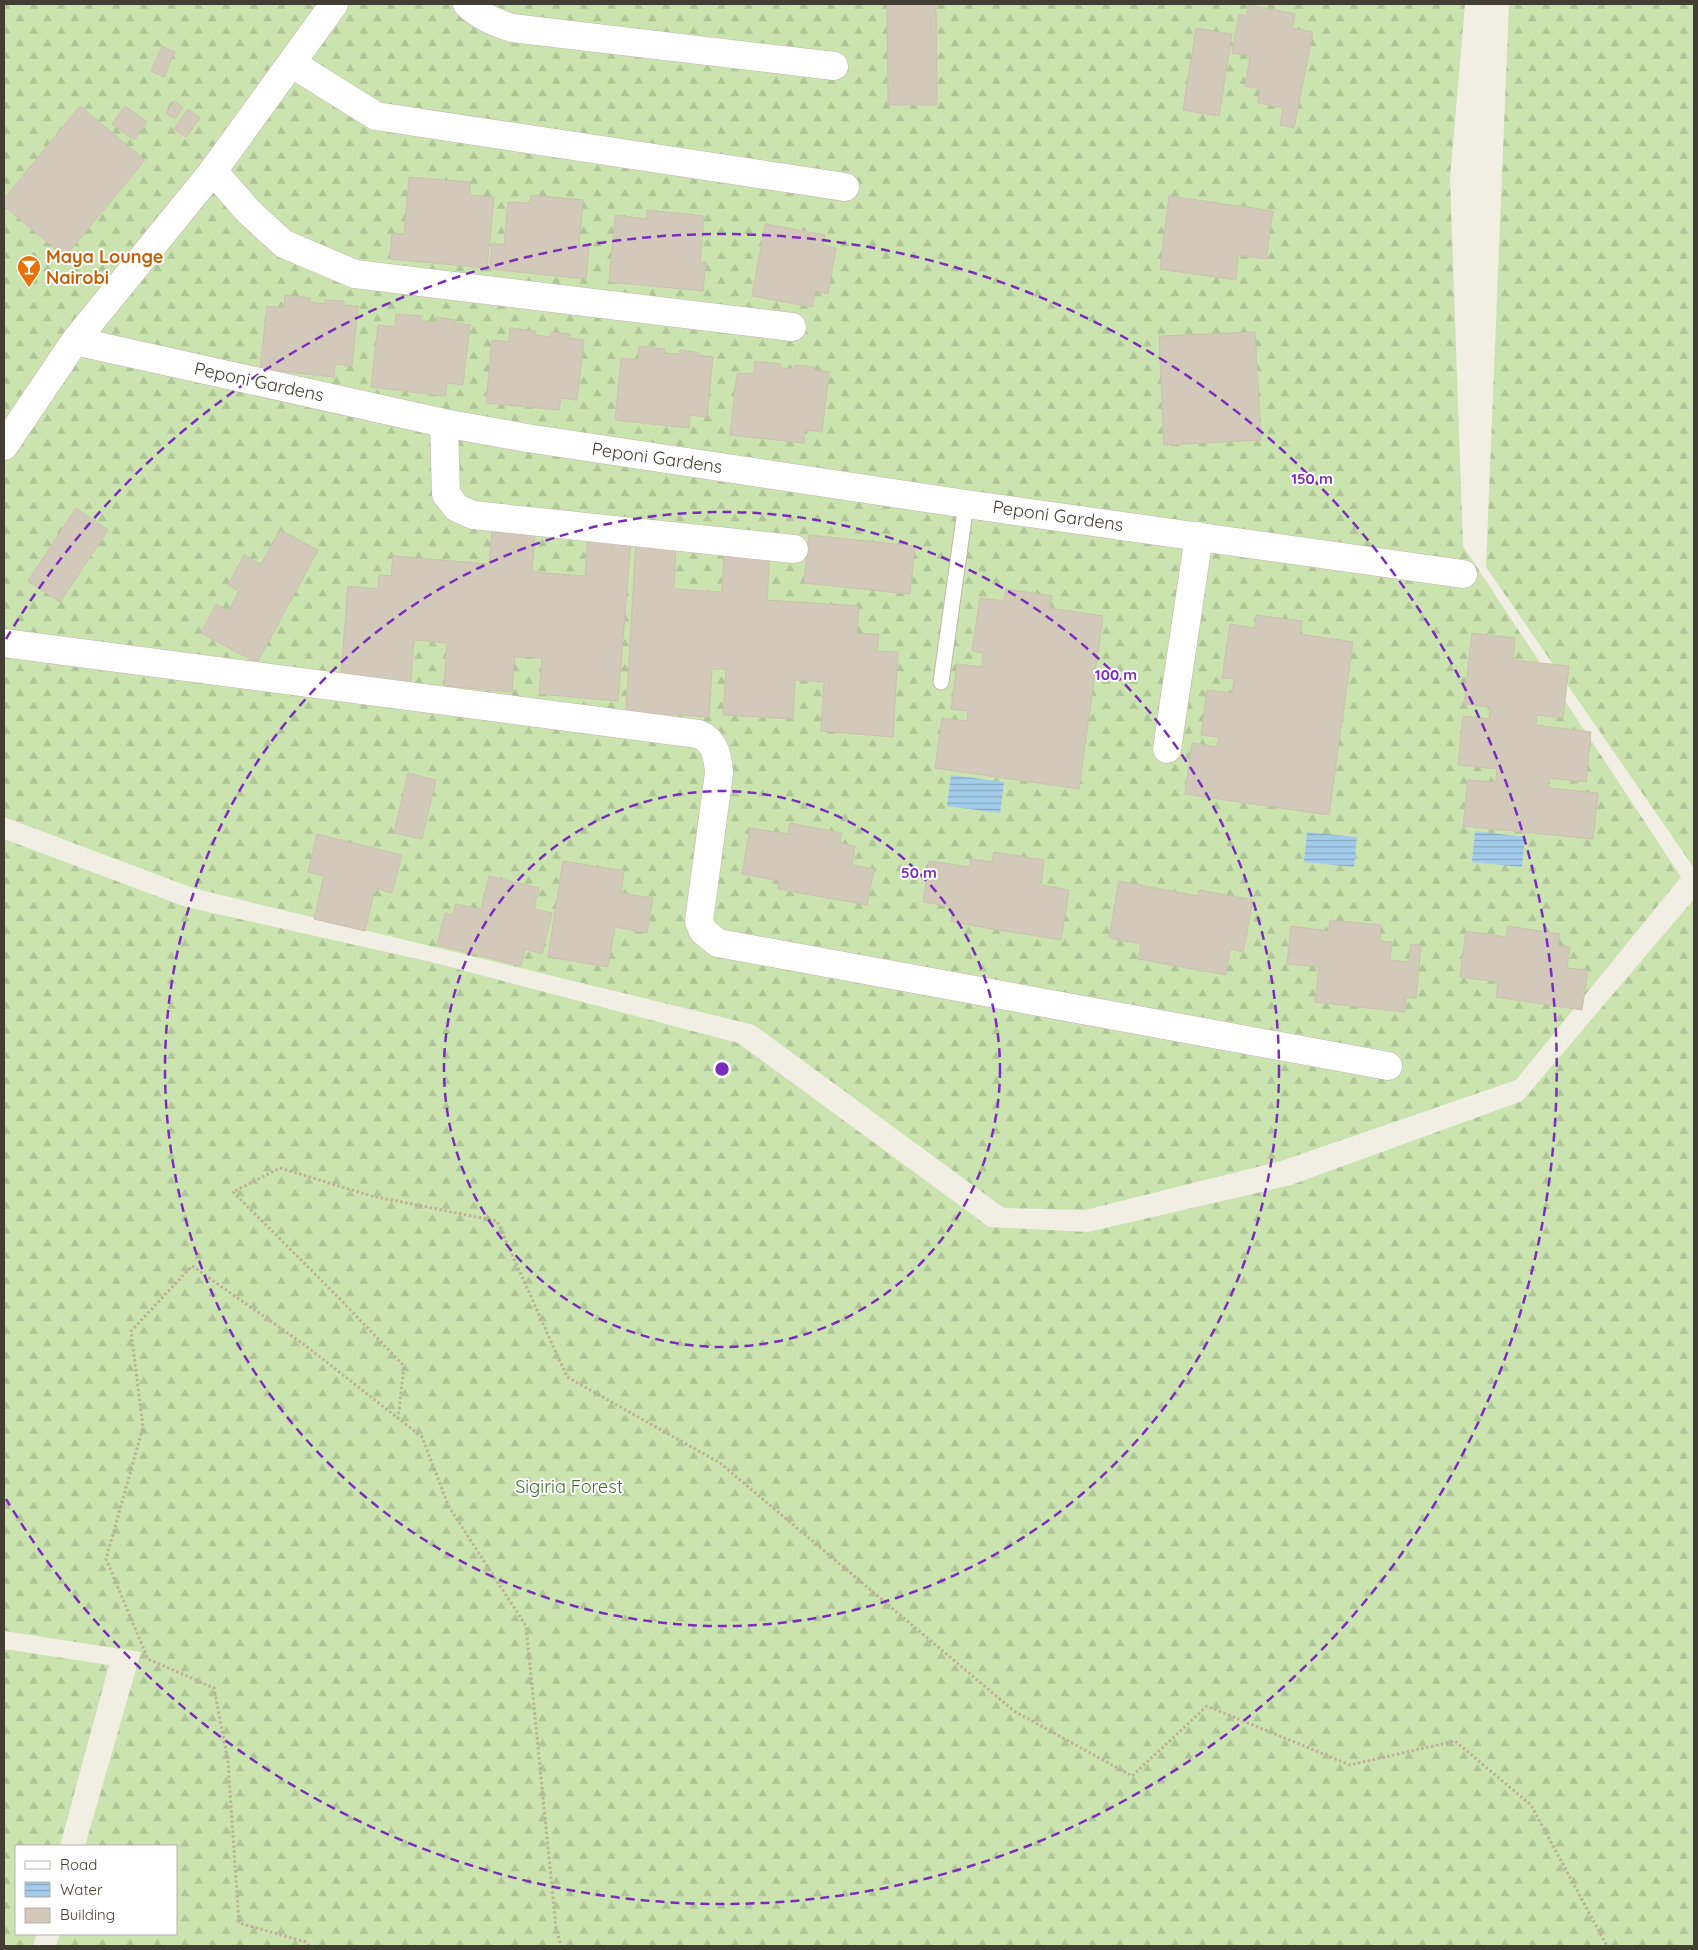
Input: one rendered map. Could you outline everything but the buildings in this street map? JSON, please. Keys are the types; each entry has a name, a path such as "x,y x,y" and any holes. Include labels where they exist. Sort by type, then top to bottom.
{"street":[{"path":"4,446 75,341 213,171 334,4"},
{"path":"467,4 493,22 512,28 834,66"},
{"path":"291,63 376,116 845,187"},
{"path":"213,171 249,212 284,244 355,274 792,327"},
{"name":"Peponi Gardens","path":"75,341 444,423 527,438 966,504 1462,574"},
{"path":"444,423 446,494 456,508 473,514 794,549"},
{"path":"1167,749 1199,536"},
{"path":"4,643 698,734 708,740 715,750 720,772 699,921 702,931 718,943 1388,1066"}],"lane":[{"path":"941,682 966,504"}],"path":[{"path":"398,1418 404,1366 340,1298 232,1192 280,1168 372,1196 497,1221 568,1377 720,1463 1014,1711 1132,1776 1207,1706 1350,1765 1455,1741 1530,1805 1607,1946"},
{"path":"309,1946 306,1942 239,1923 228,1762 214,1688 148,1659 106,1558 143,1427 131,1331 192,1266 306,1346 422,1438 449,1507 526,1626 556,1928 562,1946"}],"green space":[{"path":"4,4 1465,4 1450,178 1463,546 1681,877 1516,1080 1281,1161 1085,1210 1004,1208 754,1025 193,888 4,817"},
{"path":"1509,4 1694,4 1694,868 1486,567"},
{"name":"Sigiria Forest","path":"4,839 186,907 431,962 738,1043 989,1227 1088,1232 1291,1185 1522,1101 1694,899 1694,1946 56,1946 60,1935 178,1935 178,1845 85,1845 141,1652 4,1631"},
{"path":"4,1649 109,1665 60,1845 15,1845 15,1935 36,1935 33,1946 4,1946"}],"water":[{"path":"951,775 1004,782 1000,813 947,806"},
{"path":"1475,831 1525,837 1522,867 1472,862"},
{"path":"1307,832 1357,837 1354,867 1304,862"}],"place":[{"name":"Maya Lounge Nairobi","path":"29,288"}]}
